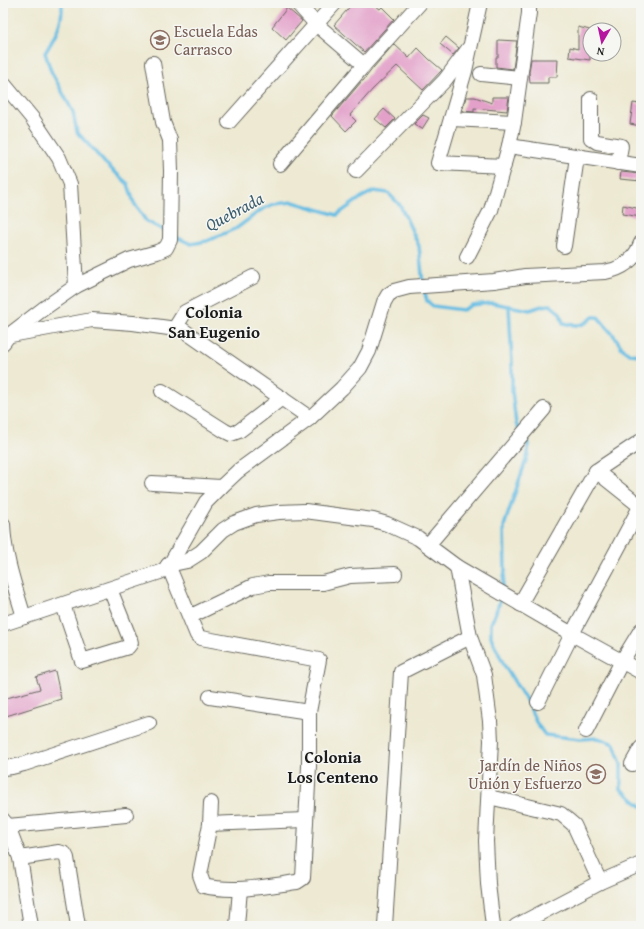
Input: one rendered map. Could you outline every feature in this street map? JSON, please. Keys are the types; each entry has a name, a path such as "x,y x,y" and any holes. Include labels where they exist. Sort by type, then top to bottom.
{"street":[{"path":"296,3 316,24 364,65"},
{"path":"229,122 335,3"},
{"path":"280,164 364,65 420,3"},
{"path":"480,3 465,72 438,163 504,166"},
{"path":"467,257 491,210 509,146 514,122 529,13 529,3"},
{"path":"356,171 444,80 472,44"},
{"path":"5,338 76,286 129,260 166,248 170,240 170,140 162,122 153,63"},
{"path":"481,74 520,78"},
{"path":"3,83 32,118 59,158 70,184 76,286"},
{"path":"591,99 591,138 597,142 621,146 618,163"},
{"path":"451,119 514,122"},
{"path":"509,146 641,166"},
{"path":"564,246 577,157"},
{"path":"3,624 160,572 168,565 206,502 238,471 310,418 342,388 360,368 368,351 384,302 388,295 400,289 409,287 494,281 525,276 605,272 615,270 624,266 632,259 641,243"},
{"path":"174,328 185,312 253,276"},
{"path":"5,338 92,320 132,323 183,330 310,418"},
{"path":"162,391 231,434 239,431 282,398"},
{"path":"428,545 544,409"},
{"path":"517,602 596,471 641,441"},
{"path":"538,702 572,634 641,505 596,471"},
{"path":"152,484 221,487"},
{"path":"168,565 187,562 234,523 256,515 279,512 317,512 373,520 387,524 428,545 457,567 641,672"},
{"path":"3,524 10,569 24,618"},
{"path":"168,565 197,635 201,638 319,660 309,712 309,766 303,878 297,882 240,889 213,888 204,886 200,875 210,824 211,803"},
{"path":"457,567 470,638 484,675 490,720 491,741 486,841 488,884 493,926"},
{"path":"190,616 253,586 269,583 324,583 350,576 395,574"},
{"path":"62,605 82,661 114,652 128,647 131,643 110,589"},
{"path":"586,731 622,661 641,630"},
{"path":"385,926 401,672 470,638"},
{"path":"210,697 309,712"},
{"path":"3,768 24,764 149,723"},
{"path":"632,764 641,748"},
{"path":"489,797 561,814 574,825 600,882"},
{"path":"31,926 20,858 5,823 126,815"},
{"path":"210,824 306,820"},
{"path":"20,858 59,852 65,854 78,926"},
{"path":"516,926 600,882 641,864"},
{"path":"237,926 240,889"}],"building":[{"path":"353,3 372,3 380,9 382,7 394,19 364,52 334,25"},
{"path":"287,8 302,21 286,40 272,27"},
{"path":"578,27 582,28 582,59 569,57 570,47 578,49"},
{"path":"446,37 459,48 453,55 440,44"},
{"path":"498,40 517,41 513,69 496,67 496,57 498,57"},
{"path":"394,44 409,58 418,48 442,70 423,90 397,66 373,89 350,115 356,121 346,131 332,116"},
{"path":"531,59 558,59 557,77 548,77 548,83 530,83 529,72"},
{"path":"466,97 475,97 492,103 492,97 509,97 507,111 474,108 474,112 462,111"},
{"path":"633,103 641,104 641,126 630,124"},
{"path":"384,109 395,119 386,128 375,119"},
{"path":"423,115 429,118 422,129 414,124"},
{"path":"621,172 641,174 641,181 620,179"},
{"path":"623,205 641,209 641,217 622,214"},
{"path":"55,671 61,699 3,717 3,699 40,689 36,677"}],"waterway":[{"name":"Quebrada","path":"62,3 58,30 45,53 51,71 73,112 77,132 105,163 128,184 134,203 146,221 167,232"},
{"name":"Quebrada","path":"174,236 191,244 207,241 237,228 261,210 274,204 293,202 337,215 362,197 374,191 388,193 400,205 419,246 423,284"},
{"name":"Quebrada","path":"424,290 427,301 433,306 463,310 472,305 492,303 530,310 550,305 560,313 563,323 576,325 586,323 593,317 598,317 622,348 630,354 641,355"},
{"path":"509,306 512,391 516,424 521,432"},
{"path":"502,589 505,571 504,526 528,454 528,442 524,437"},
{"path":"500,595 499,604 491,624 491,637 504,665 526,700 537,724 545,735 580,739 598,738 614,744 621,764 621,789 641,806"}],"place":[{"name":"Escuela Edas Carrasco","path":"160,40"},
{"name":"Jardín de Niños Unión y Esfuerzo","path":"596,774"}],"district":[{"name":"Colonia San Eugenio","path":"214,321"},
{"name":"Colonia Los Centeno","path":"333,766"}]}
